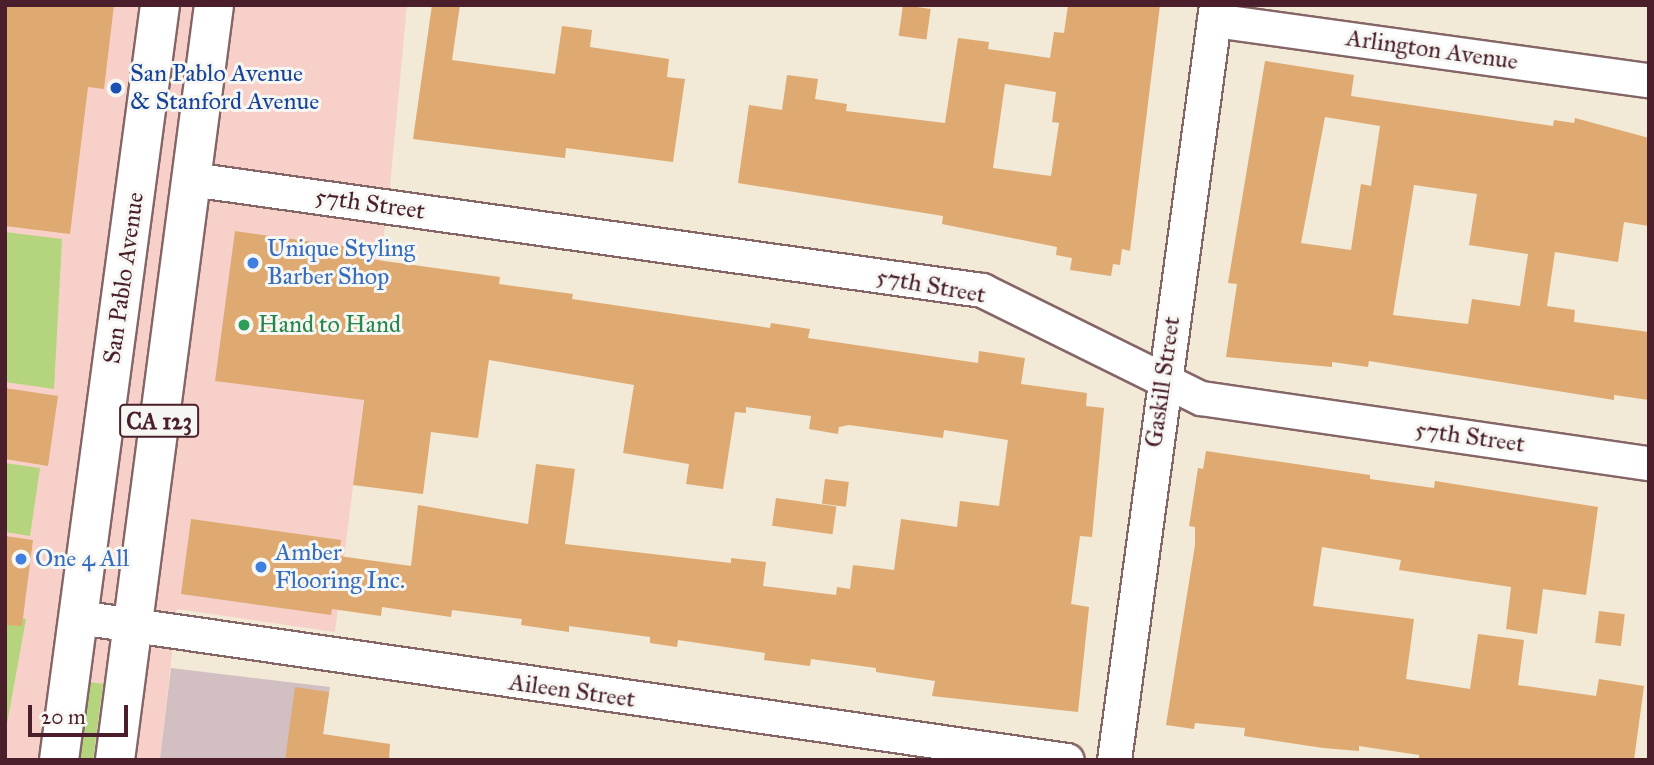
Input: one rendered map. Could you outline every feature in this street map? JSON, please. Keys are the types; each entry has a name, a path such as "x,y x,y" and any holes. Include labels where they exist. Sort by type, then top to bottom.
{"main road":[{"name":"San Pablo Avenue","path":"59,760 160,5"},
{"name":"CA 123","path":"114,760 214,5"}],"street":[{"name":"Arlington Avenue","path":"1215,13 1649,80"},
{"name":"Gaskill Street","path":"1114,760 1163,379 1215,13"},
{"name":"57th Street","path":"191,179 982,290 1201,398 1649,463"},
{"name":"Aileen Street","path":"78,617 1067,760"}],"shaded area":[{"path":"5,5 407,5 390,186 335,632 177,609 160,758 151,760 5,760"},
{"path":"171,668 330,687 319,760 160,758"}],"green space":[{"path":"5,232 62,239 54,389 5,382"},
{"path":"5,463 40,468 30,536 5,532"},
{"path":"5,615 26,619 5,735"},
{"path":"84,681 103,684 93,760 79,760"}],"building":[{"path":"5,5 114,5 104,89 88,87 70,234 5,226"},
{"path":"432,5 460,5 452,60 555,74 562,26 592,30 590,47 669,59 667,77 685,79 673,162 566,148 565,158 413,139"},
{"path":"903,5 931,9 926,40 899,36"},
{"path":"1068,5 1160,5 1130,251 1122,249 1120,265 1113,264 1111,276 1070,270 1072,258 1056,255 1057,247 942,224 943,216 738,183 749,105 782,110 787,75 818,79 815,99 847,104 846,111 945,123 958,38 989,42 988,49 1050,58 1054,32 1064,33","holes":["1005,84 1056,92 1052,122 1059,123 1051,176 993,168"]},
{"path":"1265,61 1354,75 1351,96 1553,126 1554,120 1574,123 1575,118 1649,138 1649,226 1624,222 1618,262 1555,252 1547,306 1575,310 1574,322 1649,332 1649,400 1614,395 1614,400 1369,361 1368,367 1332,362 1332,367 1226,357 1237,284 1228,283","holes":["1325,117 1380,126 1371,186 1361,184 1351,250 1301,243","1414,185 1477,194 1469,245 1528,254 1520,306 1472,299 1468,324 1393,315"]},
{"path":"235,231 371,250 370,259 500,277 499,284 573,294 572,299 770,328 771,323 810,329 808,338 978,363 979,351 1025,358 1021,384 1087,393 1086,406 1104,408 1092,537 1080,536 1071,604 1089,607 1078,712 932,696 935,681 876,672 876,668 811,659 810,666 764,660 765,653 678,640 677,647 650,643 650,637 569,626 569,632 521,625 522,619 452,610 451,617 382,607 381,616 332,609 331,615 181,594 191,519 341,540 339,556 411,566 418,505 528,524 536,464 575,469 565,544 731,563 731,558 766,562 763,586 836,595 837,587 850,589 853,565 894,570 901,519 957,527 960,501 999,506 1008,440 944,430 943,438 849,425 839,427 838,434 809,429 811,416 746,407 746,413 735,412 723,489 686,484 689,464 623,453 634,385 489,360 478,438 431,432 423,494 353,485 364,400 215,381"},
{"path":"5,388 58,396 48,466 5,459"},
{"path":"1206,451 1370,475 1370,479 1434,488 1435,481 1598,507 1586,595 1543,589 1537,634 1506,629 1511,587 1399,570 1401,560 1322,547 1313,606 1414,619 1406,679 1470,689 1478,634 1524,640 1518,685 1596,696 1599,679 1644,686 1634,760 1419,760 1419,755 1359,746 1359,751 1323,748 1244,736 1245,728 1195,723 1194,729 1166,725 1195,545 1195,527 1189,526 1198,468 1203,469"},
{"path":"825,479 849,482 846,507 822,504"},
{"path":"776,498 836,506 833,534 772,526"},
{"path":"5,536 33,540 22,626 5,625"},
{"path":"1599,611 1625,614 1621,646 1595,643"},
{"path":"295,687 329,692 323,734 390,744 389,760 285,760"}],"place":[{"name":"San Pablo Avenue & Stanford Avenue","path":"116,88"},
{"name":"Unique Styling Barber Shop","path":"253,263"},
{"name":"Hand to Hand","path":"244,325"},
{"name":"One 4 All","path":"21,559"},
{"name":"Amber Flooring Inc.","path":"261,567"}]}
